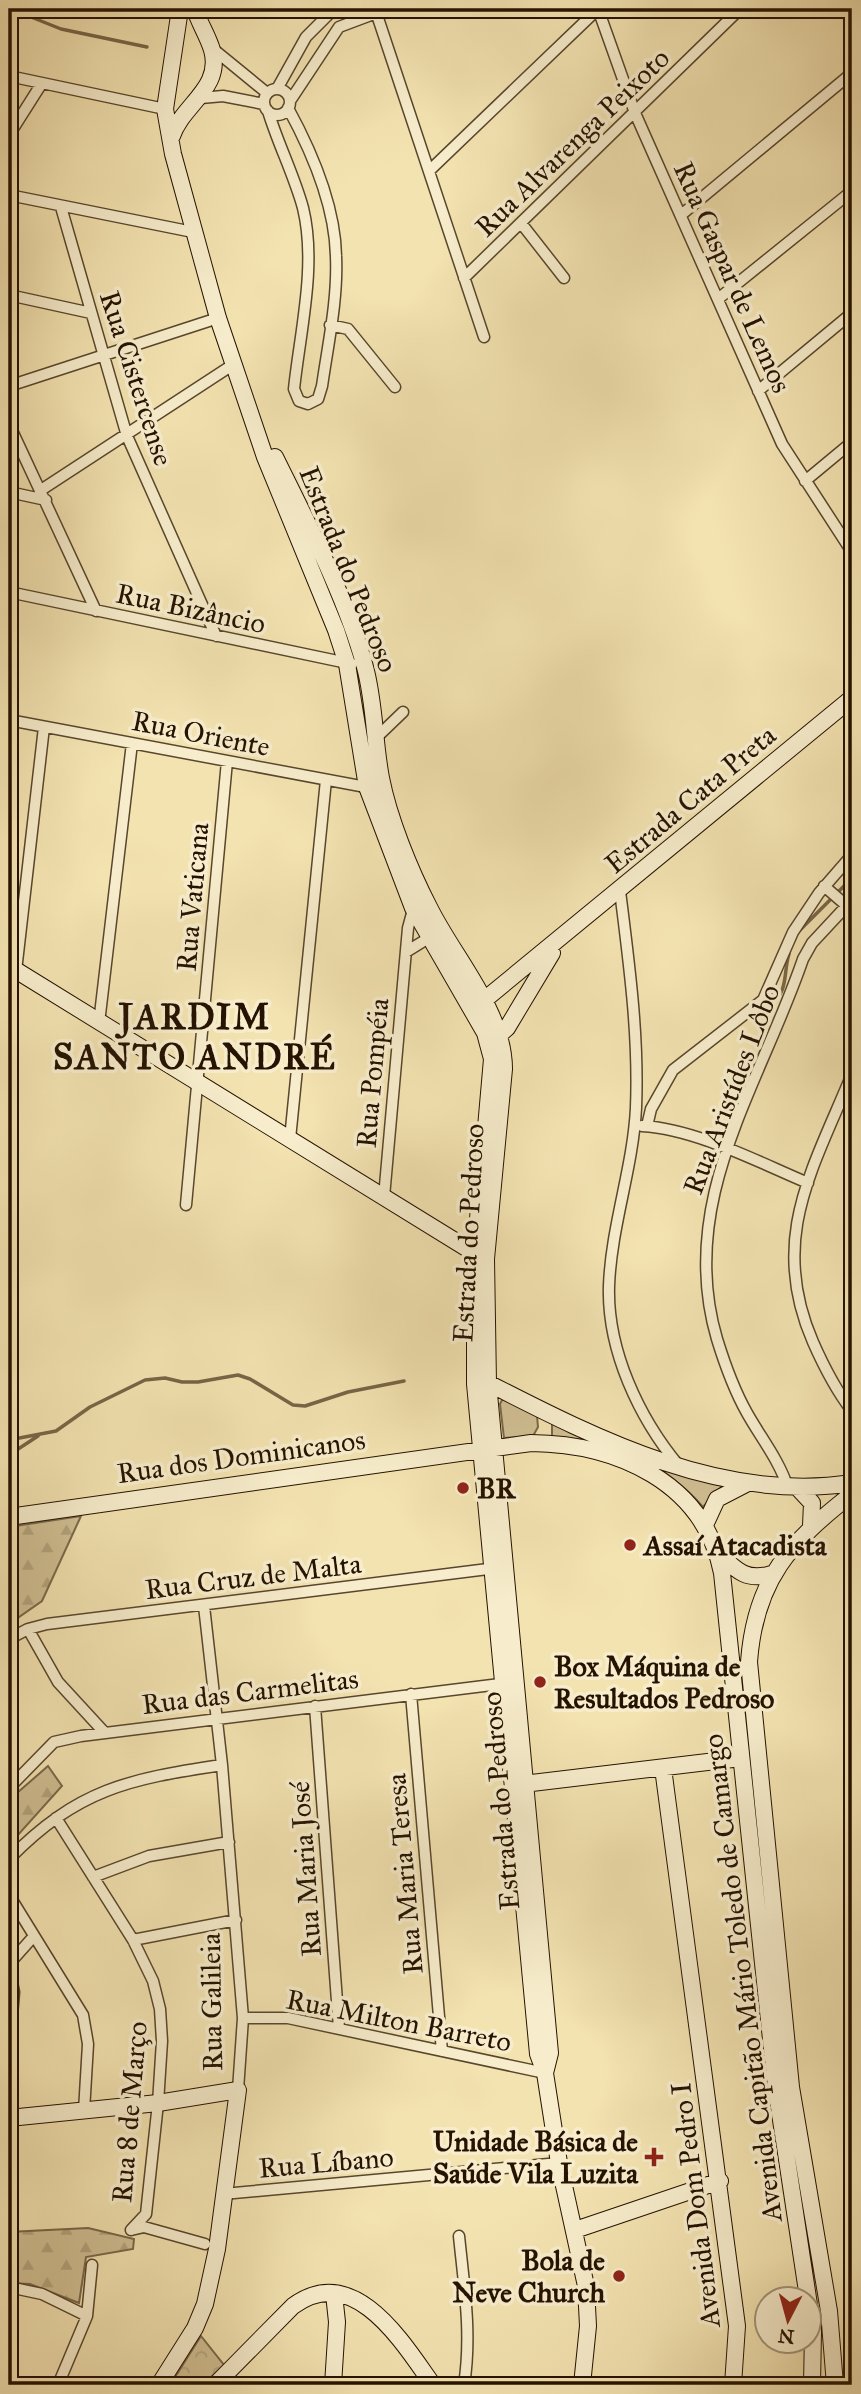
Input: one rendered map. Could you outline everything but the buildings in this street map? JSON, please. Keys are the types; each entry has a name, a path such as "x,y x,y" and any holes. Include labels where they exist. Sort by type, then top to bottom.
{"main road":[{"name":"Estrada do Pedroso","path":"180,9 165,109 193,232 218,318 265,457 328,608 346,664 367,787 418,902 492,1034 481,1256 482,1384 518,1785 550,2053 545,2073 559,2163 575,2230 588,2309 582,2385"},
{"path":"171,139 177,122 212,76 211,46 195,9"},
{"path":"174,48 188,42 211,46"},
{"path":"165,109 196,100"},
{"name":"Estrada do Pedroso","path":"263,445 275,456 298,503 364,663 384,790 418,902"},
{"name":"Estrada Cata Preta","path":"479,1008 852,698"},
{"name":"Estrada Cata Preta","path":"492,1034 507,1028 562,940"},
{"path":"12,968 481,1256"},
{"path":"515,976 524,983 525,998"},
{"path":"482,1384 605,1440 679,1466 746,1484 793,1488 852,1483"},
{"path":"531,1443 541,1432 544,1412"},
{"name":"Rua dos Dominicanos","path":"9,1517 531,1443"},
{"name":"Avenida Capitão Mário Toledo de Camargo","path":"531,1443 577,1446 639,1466 674,1488 705,1525 718,1553 776,2087 812,2321 812,2385"},
{"path":"705,1525 717,1499 746,1484"},
{"path":"793,1488 812,1503 811,1526"},
{"name":"Avenida Capitão Mário Toledo de Camargo","path":"835,2385 829,2311 791,2087 749,1682 751,1634 771,1574 811,1526 852,1494"},
{"path":"718,1553 744,1576 757,1578 771,1574"},
{"path":"518,1785 741,1758"},
{"name":"Avenida Dom Pedro I","path":"663,1768 720,2181 737,2326 733,2385"},
{"path":"9,2118 158,2103 238,2090"},
{"name":"Rua Galileia","path":"159,2385 195,2328 205,2304 217,2249 238,2090"},
{"path":"575,2230 720,2181"},
{"path":"333,2385 337,2345 334,2294"},
{"path":"215,2385 293,2306 307,2297 334,2294 368,2306 384,2320 433,2385"}],"street":[{"path":"196,100 223,96 269,99 287,93 306,143 330,213 336,255 322,386 318,399 307,404 299,401 294,389 306,275 306,230 300,199 269,99 306,37 337,9 345,24"},
{"path":"429,171 598,9"},
{"name":"Rua Gaspar de Lemos","path":"598,9 635,113 782,444 852,551"},
{"name":"Rua Alvarenga Peixoto","path":"464,278 740,9"},
{"path":"211,46 282,114 326,41 345,24 380,10 429,171 484,337"},
{"path":"681,215 852,73"},
{"path":"9,76 165,109"},
{"path":"9,135 42,83"},
{"path":"718,299 852,191"},
{"path":"9,195 193,232"},
{"name":"Rua Cistercense","path":"61,207 127,436 216,636"},
{"path":"521,223 564,278"},
{"path":"9,295 91,313"},
{"path":"758,391 852,313"},
{"path":"9,386 218,318"},
{"path":"330,325 348,329 395,387"},
{"path":"9,492 43,495 234,364"},
{"path":"9,424 96,611"},
{"path":"805,481 852,442"},
{"path":"772,452 782,444"},
{"name":"Rua Bizâncio","path":"9,592 346,664 364,663"},
{"path":"377,737 403,712"},
{"name":"Rua Oriente","path":"9,720 384,790"},
{"path":"12,968 44,727"},
{"path":"99,1023 132,743"},
{"name":"Rua Vaticana","path":"186,1205 227,761"},
{"path":"290,1139 326,780"},
{"path":"647,1126 651,1109 673,1070 762,1000 793,932 824,886 852,855"},
{"path":"824,886 849,903"},
{"path":"620,891 634,999 636,1076 634,1126 610,1272 609,1301 621,1360 632,1391 659,1442 679,1466"},
{"name":"Rua Pompéia","path":"384,1197 406,953 418,902"},
{"name":"Rua Aristídes Lôbo","path":"793,1488 731,1380 709,1306 705,1279 708,1215 727,1149 812,943 849,903"},
{"path":"406,953 436,933"},
{"path":"852,1074 808,1183 796,1222 792,1254 797,1300 826,1373 852,1411"},
{"path":"634,1126 662,1128 727,1149 808,1183"},
{"name":"Rua Cruz de Malta","path":"9,1639 28,1629 498,1568"},
{"name":"Rua Galileia","path":"204,1606 218,1718 243,2018 238,2090"},
{"path":"28,1629 58,1682 104,1732"},
{"name":"Rua das Carmelitas","path":"9,1788 54,1742 104,1732 509,1682"},
{"name":"Rua Maria Teresa","path":"411,1694 442,2051"},
{"name":"Rua Maria José","path":"315,1706 339,2028"},
{"path":"9,1859 34,1833 79,1801 113,1786 153,1775 222,1765"},
{"name":"Rua 8 de Março","path":"56,1818 132,1940 153,1981 160,2009 162,2041 158,2103 146,2214 131,2230 144,2227 205,2244"},
{"path":"93,1877 149,1856 229,1842"},
{"path":"9,1895 73,1996 88,2030 84,2111"},
{"path":"132,1940 236,1920"},
{"path":"9,2051 14,1992 9,1966 34,1936"},
{"name":"Rua Milton Barreto","path":"243,2018 288,2018 545,2073"},
{"name":"Rua Líbano","path":"223,2194 559,2163"},
{"path":"459,2236 468,2316 469,2357 464,2385"},
{"path":"58,2385 87,2316 92,2265"},
{"path":"9,2287 42,2294 87,2316"}],"green space":[{"path":"503,1398 537,1416 538,1427 533,1436 504,1438 500,1404"},
{"path":"552,1423 722,1483 722,1486 703,1507 672,1478 635,1457 594,1443 552,1437"},
{"path":"81,1516 42,1601 9,1624 9,1527"},
{"path":"48,1766 62,1786 9,1845 9,1800"},
{"path":"88,2228 134,2239 133,2249 86,2257 79,2303 30,2284 9,2283 9,2232"},
{"path":"201,2336 224,2365 203,2385 170,2385"}],"waterway":[{"path":"9,14 31,17 61,29 147,47"},
{"path":"799,931 852,878"},
{"path":"770,1005 783,988 789,954"},
{"path":"9,1440 56,1431 90,1407 145,1380 165,1378 198,1382 238,1375 250,1379 293,1405 305,1406 348,1392 404,1381"},
{"path":"9,1455 38,1436"}],"place":[{"name":"BR","path":"463,1488"},
{"name":"Assaí Atacadista","path":"630,1545"},
{"name":"Box Máquina de Resultados Pedroso","path":"540,1682"},
{"name":"Unidade Básica de Saúde Vila Luzita","path":"654,2157"},
{"name":"Bola de Neve Church","path":"619,2276"}],"district":[{"name":"JARDIM SANTO ANDRÉ","path":"195,1037"}]}
